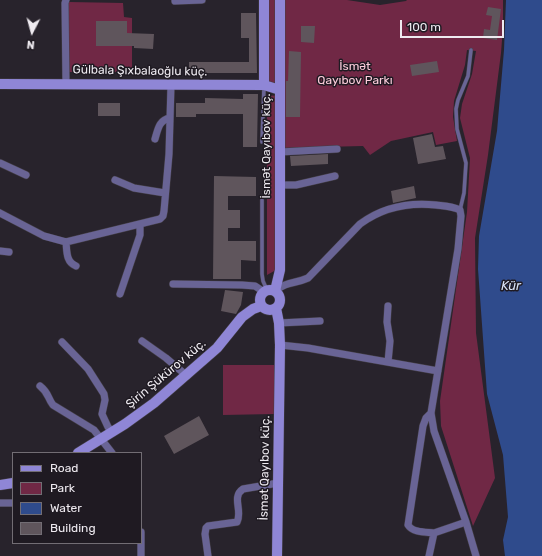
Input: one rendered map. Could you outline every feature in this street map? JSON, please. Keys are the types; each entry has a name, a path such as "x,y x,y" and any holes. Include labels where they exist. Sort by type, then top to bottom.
{"street":[{"path":"66,0 66,84"},
{"path":"176,1 202,0"},
{"name":"İsmət Qayıbov küç.","path":"264,0 264,86"},
{"name":"İsmət Qayıbov küç.","path":"269,291 280,270 280,0"},
{"name":"Gülbala Şıxbalaoğlu küç.","path":"0,84 264,86 280,90"},
{"path":"0,214 44,236 66,242 160,220 163,216 169,154 171,85"},
{"path":"155,139 162,121 170,118"},
{"path":"280,152 337,149"},
{"path":"0,163 26,176"},
{"path":"280,185 296,185 335,176"},
{"path":"115,180 134,188 165,193"},
{"path":"173,284 256,286 269,291 278,294 280,301 276,308 268,310 261,306 259,298 269,291 282,285 308,278 360,224 382,211 397,206 420,203 453,206 460,210 461,216 458,249 431,412 434,431 466,522 476,556"},
{"path":"120,294 140,235 140,224"},
{"path":"66,242 69,261 71,264 76,266"},
{"path":"0,251 9,252"},
{"name":"Şirin Şükürov küç.","path":"80,452 139,415 187,376 217,348 242,317 253,309 261,306"},
{"path":"388,306 387,322 390,340 388,362"},
{"name":"İsmət Qayıbov küç.","path":"276,308 279,323 280,345 277,556"},
{"path":"279,323 320,321"},
{"path":"142,341 166,358 187,376"},
{"path":"62,342 88,369 104,394 105,400 102,414 112,432"},
{"path":"280,345 308,348 438,370"},
{"path":"40,386 46,390 53,405 86,424 102,438 111,452"},
{"path":"431,412 426,418 423,426 408,525 410,529 415,531 434,533 466,522"},
{"path":"0,485 12,483"},
{"path":"208,556 205,534 206,528 208,526 238,522 240,517 237,497 239,492 243,489 278,483"},
{"path":"0,503 12,503"},
{"path":"429,556 434,533"},
{"path":"141,544 141,556"}],"lane":[{"path":"460,210 464,193 466,163 457,130 456,109 468,76 471,50"},
{"path":"262,142 264,86"},
{"path":"262,200 262,274 263,281 269,291"}],"green space":[{"path":"268,0 276,0 276,84 268,82"},
{"name":"İsmət Qayıbov Parkı","path":"284,0 347,0 380,5 407,0 503,0 501,53 488,155 475,238 476,333 495,478 473,526 441,426 440,401 467,212 470,158 460,118 462,104 472,74 476,51 467,50 465,65 454,101 453,117 457,141 436,145 433,132 391,141 370,155 363,146 283,148"},
{"path":"69,2 123,3 124,17 132,18 132,72 69,72"},
{"path":"267,95 277,96 276,270 267,275"},
{"path":"223,365 274,365 274,414 223,415"}],"water":[{"name":"Kür","path":"506,0 542,0 542,556 505,556 503,540 508,517 503,455 487,394 478,269 479,236 497,131 504,50"}],"building":[{"path":"488,7 501,9 497,40 483,38 484,29 490,30 492,16 486,15"},
{"path":"241,13 256,13 257,73 189,73 189,62 249,62 249,38 241,38"},
{"path":"96,21 127,21 127,33 154,34 153,49 134,48 134,46 96,46"},
{"path":"301,26 315,26 314,43 301,42"},
{"path":"289,51 301,52 300,117 286,117 286,81 288,81"},
{"path":"437,61 439,72 412,76 410,65"},
{"path":"243,94 258,94 257,147 243,147 243,114 196,114 196,117 176,117 176,103 205,103 205,98 243,99"},
{"path":"98,103 120,103 120,116 98,116"},
{"path":"432,134 435,147 443,146 446,159 418,164 413,138"},
{"path":"328,154 328,164 291,166 290,156"},
{"path":"214,176 256,177 256,196 228,196 228,210 240,210 240,228 228,228 228,241 256,241 256,261 241,260 241,279 213,279"},
{"path":"414,186 416,198 393,203 391,191"},
{"path":"225,290 243,292 241,305 236,314 221,311"},
{"path":"199,416 209,435 174,454 164,436"}]}
